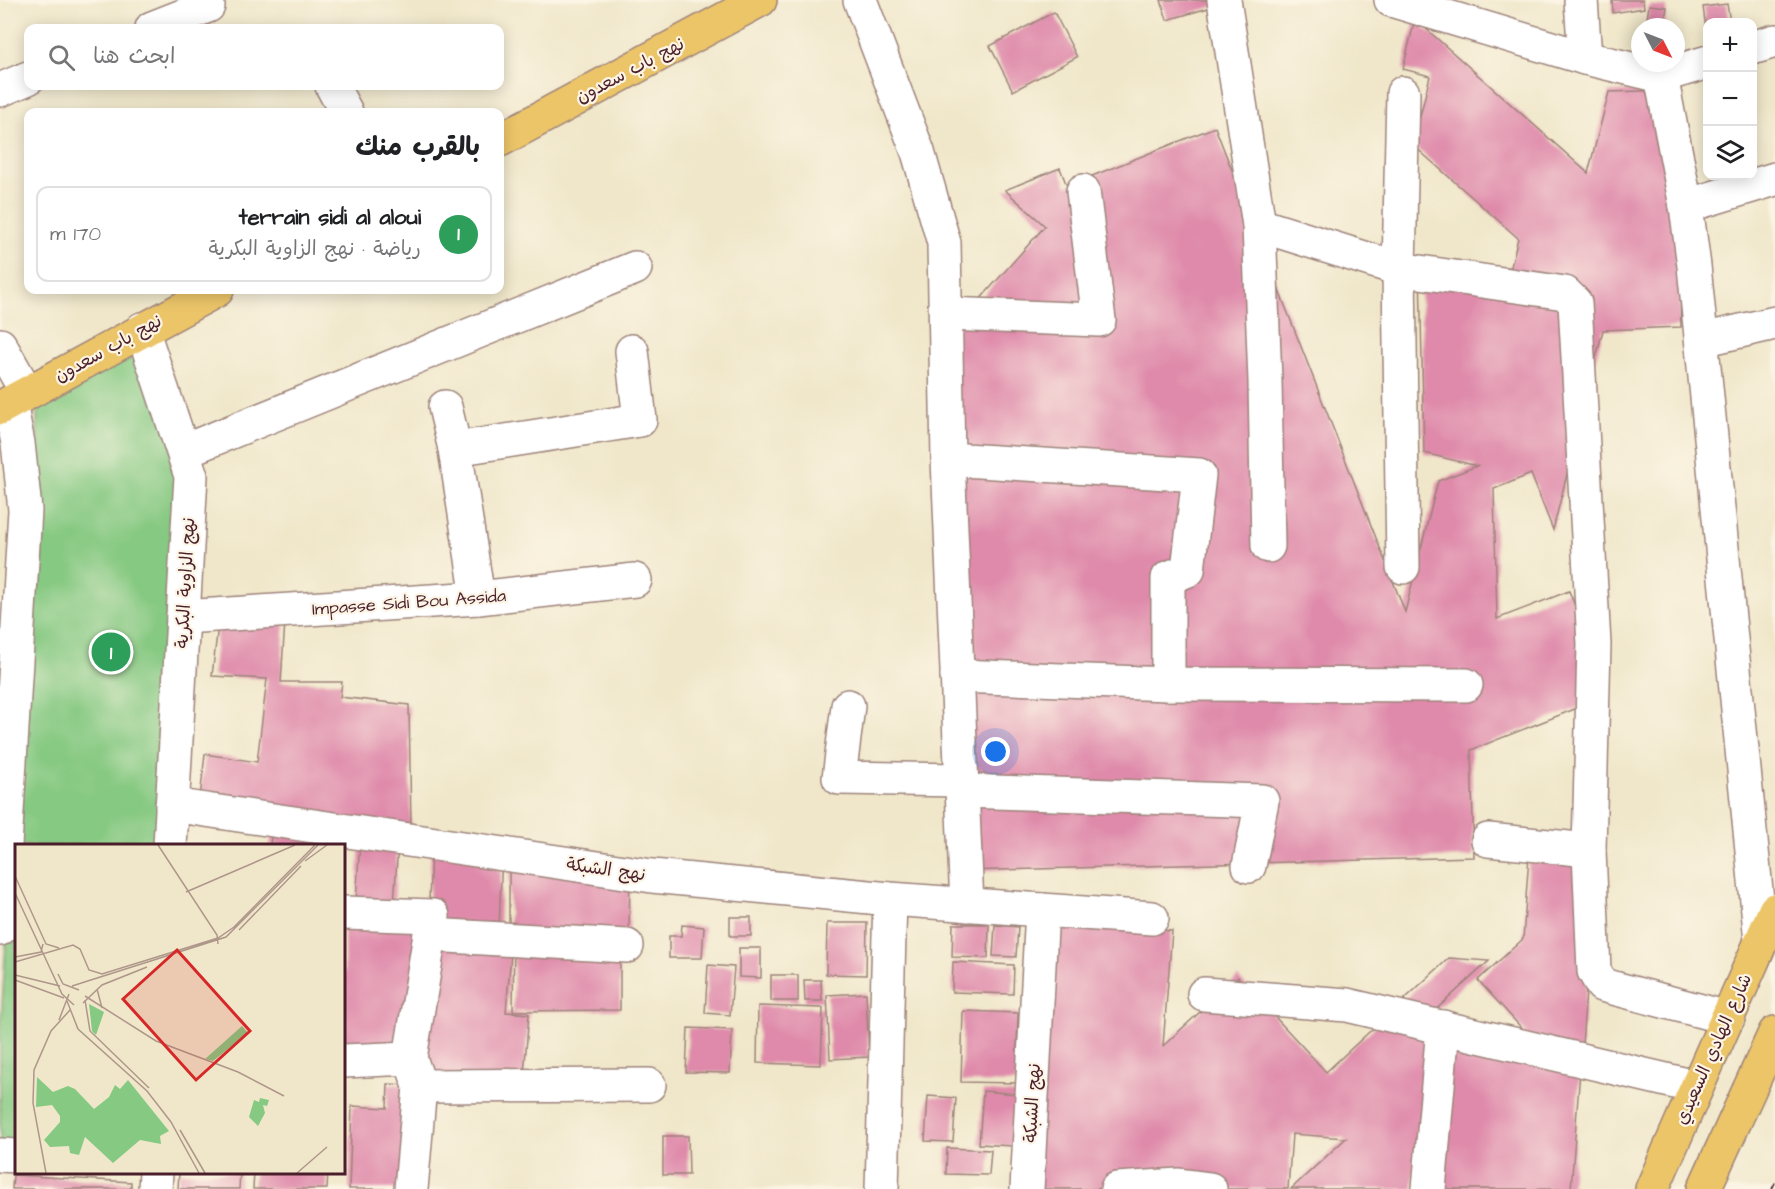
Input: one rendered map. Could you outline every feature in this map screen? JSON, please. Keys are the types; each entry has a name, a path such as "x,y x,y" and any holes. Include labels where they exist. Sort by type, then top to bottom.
{"main road":[{"name":"نهج باب سعدون","path":"504,138 760,0"},
{"name":"نهج باب سعدون","path":"12,401 209,294"},
{"name":"شارع الهادي السعيدي","path":"1652,1189 1775,910"},
{"path":"1704,1189 1775,1033"}],"street":[{"path":"162,24 208,6 206,0"},
{"path":"860,0 918,152 945,243 948,459 967,905"},
{"path":"1224,0 1259,225 1268,546"},
{"path":"1391,0 1585,58 1661,76 1703,63"},
{"path":"1581,0 1585,58"},
{"path":"1757,46 1775,41"},
{"path":"1661,76 1686,206 1702,340 1728,625 1761,941"},
{"path":"0,90 24,80"},
{"path":"334,90 344,108"},
{"path":"1403,93 1399,269 1403,567"},
{"path":"1686,206 1775,179"},
{"path":"946,314 1099,320 1083,191"},
{"path":"1259,225 1399,269 1565,293 1575,303 1594,644 1589,850 1593,971 1602,985 1728,1018"},
{"path":"184,451 634,268"},
{"path":"1702,340 1775,323"},
{"name":"نهج الزاوية البكرية","path":"142,329 191,476 170,844"},
{"path":"0,345 12,401 25,510 0,928"},
{"path":"455,449 640,420 632,351"},
{"path":"445,407 455,449 478,598"},
{"path":"948,459 1199,474 1188,570 1168,578 1168,684"},
{"name":"Impasse Sidi Bou Assida","path":"183,617 478,598 635,580"},
{"path":"957,676 1168,684 1466,685"},
{"path":"849,706 839,778 1262,801 1249,866"},
{"name":"نهج الشبكة","path":"172,805 652,876 890,899 1152,918"},
{"path":"1488,840 1589,850"},
{"path":"882,1189 890,899"},
{"name":"نهج الشبكة","path":"1027,1189 1042,910"},
{"path":"345,913 433,916 415,1072 411,1189"},
{"path":"430,935 627,946"},
{"path":"1204,994 1347,1005 1696,1087"},
{"path":"1429,1189 1443,1027"},
{"path":"345,1061 415,1072 649,1085"},
{"path":"0,1155 15,1156"},
{"path":"155,1189 156,1174"},
{"path":"1117,1189 1179,1185 1210,1189"}],"green space":[{"path":"146,347 182,469 163,844 15,844 15,1145 0,1145 0,1034 37,479 37,405"}],"building":[{"path":"1161,0 1228,0 1229,2 1167,20"},
{"path":"1612,0 1643,0 1644,8 1613,13"},
{"path":"1727,4 1729,18 1704,18 1703,7"},
{"path":"1649,5 1667,7 1665,18 1647,18"},
{"path":"1054,12 1077,57 1013,91 990,46"},
{"path":"1415,19 1588,173 1609,92 1675,90 1681,327 1603,330 1553,530 1531,474 1494,489 1497,619 1569,591 1593,653 1580,707 1471,750 1474,857 966,871 953,330 1045,226 1005,190 1060,168 1067,186 1215,127 1405,612 1438,481 1477,466 1424,453 1420,269 1511,267 1518,238 1413,145 1430,76 1403,69"},
{"path":"285,621 281,682 342,682 340,697 409,705 411,830 200,798 205,754 257,762 267,679 212,676 218,625"},
{"path":"272,827 313,832 312,844 270,844"},
{"path":"360,841 398,843 394,904 356,902"},
{"path":"431,850 502,853 499,929 428,927"},
{"path":"1529,856 1596,860 1571,1189 1429,1189 1433,1129 1418,1128 1413,1189 1291,1189 1346,1138 1292,1134 1288,1189 1026,1189 1047,923 1172,931 1163,1046 1238,977 1326,1072 1449,958 1489,961 1418,1026 1527,1034 1478,980 1523,939"},
{"path":"509,871 630,872 629,935 509,930"},
{"path":"345,916 418,919 411,1061 345,1058"},
{"path":"730,917 751,917 751,936 730,936"},
{"path":"827,923 867,923 866,975 826,974"},
{"path":"953,924 989,924 988,958 952,957"},
{"path":"682,925 704,927 702,958 669,958 669,936 681,936"},
{"path":"995,925 1018,927 1016,957 993,956"},
{"path":"429,935 512,942 506,1012 529,1014 523,1086 416,1078"},
{"path":"620,937 620,1010 513,1011 514,940"},
{"path":"739,948 761,948 761,978 739,977"},
{"path":"953,962 1014,965 1013,994 952,992"},
{"path":"708,965 734,967 730,1015 705,1013"},
{"path":"771,975 798,975 798,1001 771,1001"},
{"path":"804,980 821,980 822,1001 805,1001"},
{"path":"866,993 869,1057 830,1059 827,995"},
{"path":"758,1006 823,1008 821,1065 757,1063"},
{"path":"963,1011 1018,1013 1016,1083 961,1082"},
{"path":"688,1028 732,1030 730,1073 686,1072"},
{"path":"388,1084 412,1085 406,1189 349,1189 352,1106 387,1108"},
{"path":"983,1091 1017,1094 1013,1146 979,1144"},
{"path":"928,1096 956,1098 953,1142 925,1141"},
{"path":"663,1136 688,1136 689,1175 663,1175"},
{"path":"947,1148 991,1150 989,1175 946,1174"},
{"path":"179,1174 240,1174 239,1189 178,1189"},
{"path":"254,1174 328,1174 327,1189 253,1189"},
{"path":"13,1175 131,1182 131,1189 12,1189"}],"tram line":[{"path":"1772,1189 1775,1183"}],"place":[{"name":"terrain sidi al aloui","path":"111,652"}]}
